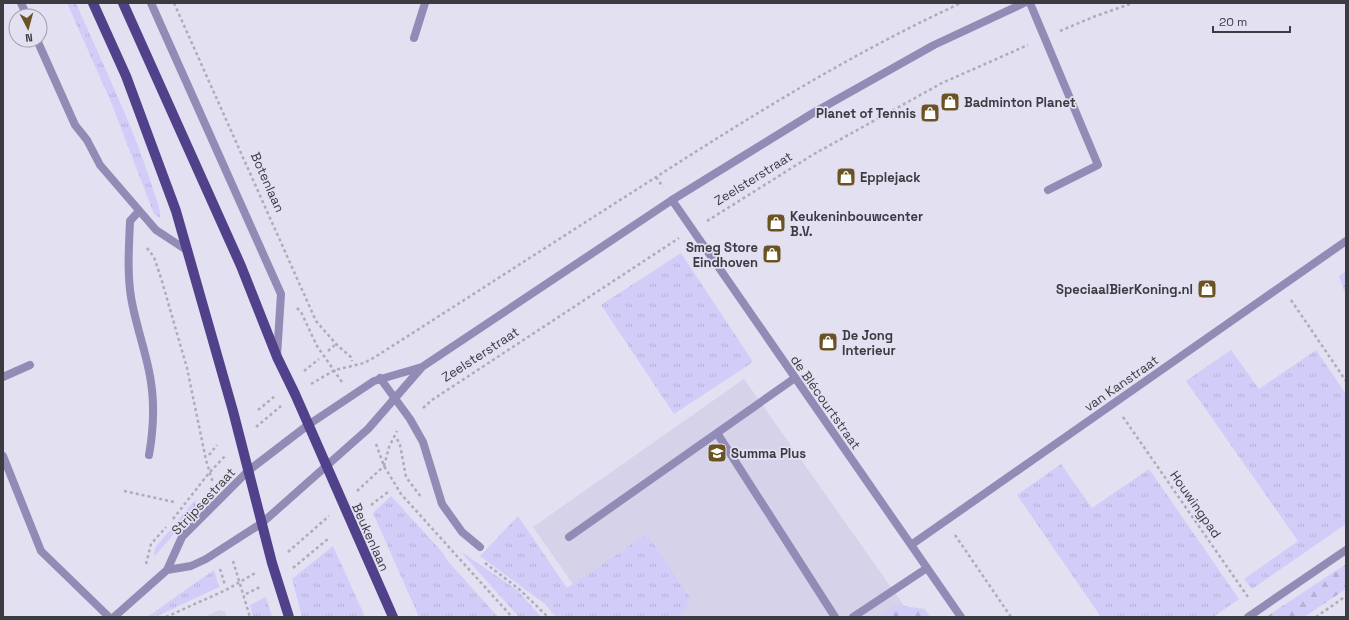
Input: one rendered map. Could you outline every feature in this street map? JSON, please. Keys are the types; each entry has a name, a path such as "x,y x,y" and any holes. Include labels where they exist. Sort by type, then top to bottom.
{"main road":[{"path":"93,3 126,76 176,211 287,614"},
{"path":"123,3 240,266 277,357 308,425"},
{"name":"Beukenlaan","path":"308,425 393,617"}],"street":[{"path":"151,3 281,294 277,357"},
{"path":"414,38 425,3"},
{"name":"Zeelsterstraat","path":"262,523 368,429 396,399 422,367 672,200 813,113 928,49 1024,3"},
{"path":"1030,3 1098,165 1048,190"},
{"path":"41,48 75,124 87,140 100,165 156,230 188,251"},
{"name":"de Blécourtstraat","path":"672,200 961,617"},
{"path":"139,211 130,221 129,282 131,299 149,370 153,397 152,436 149,455"},
{"name":"van Kanstraat","path":"911,545 1346,241"},
{"path":"3,377 30,365"},
{"name":"Zeelsterstraat","path":"308,425 380,378 422,367"},
{"path":"380,378 410,419 423,442 428,464 442,504 462,532 480,547"},
{"path":"569,537 795,378"},
{"name":"Strijpsestraat","path":"114,617 167,570 182,537 248,471 308,425"},
{"path":"717,433 835,617"},
{"path":"3,456 41,551 109,617"},
{"path":"167,570 191,566 206,560 262,523"},
{"path":"1248,617 1346,550"},
{"path":"853,617 927,568"}],"path":[{"name":"Botenlaan","path":"174,3 316,320 336,344 352,358 352,361"},
{"path":"130,221 154,258 161,278 187,368 209,473 240,440 295,394 335,370 364,363 375,357 732,128 822,74 921,21 961,3"},
{"name":"Zeelsterstraat","path":"384,466 394,435 432,400 692,230 814,154 942,83 1093,17 1133,3"},
{"path":"1282,286 1346,380"},
{"path":"281,294 301,312 317,346 335,370"},
{"path":"328,351 336,344"},
{"path":"303,372 319,358"},
{"path":"258,410 278,393"},
{"name":"Houwingpad","path":"1113,403 1258,610"},
{"path":"396,439 400,445 406,477"},
{"name":"Strijpsestraat","path":"209,455 217,445"},
{"path":"166,617 226,590 285,555 384,466 401,494 512,617"},
{"path":"124,490 174,502"},
{"path":"371,505 388,492"},
{"path":"945,521 1011,617"},
{"path":"289,570 329,538"},
{"path":"220,567 225,585"},
{"path":"239,583 250,617"},
{"path":"246,594 264,585"},
{"path":"1316,617 1346,596"}],"shaded area":[{"name":"Summa Plus","path":"744,379 912,617 596,617 533,527"},
{"path":"220,610 225,612 227,617 204,617"}],"green space":[{"path":"67,3 76,3 116,93 144,163 159,206 160,218 154,214 111,102"},
{"path":"681,253 753,362 674,414 601,305"},
{"path":"1346,271 1346,290 1344,291 1339,276"},
{"path":"1231,350 1259,389 1316,350 1346,394 1346,524 1252,589 1244,579 1298,541 1186,381"},
{"path":"1061,464 1092,508 1149,469 1239,599 1213,617 1101,617 1017,495"},
{"path":"391,496 498,617 419,617 373,513"},
{"path":"195,500 197,507 154,557 155,548"},
{"path":"518,516 567,588 647,534 691,599 681,617 556,617 545,604 480,556"},
{"path":"333,546 365,617 302,617 292,579"},
{"path":"460,551 517,590 541,617 519,617"},
{"path":"1346,564 1346,589 1304,617 1266,617"},
{"path":"214,570 219,587 155,617 147,617"},
{"path":"266,597 272,617 253,617 250,605"},
{"path":"894,605 925,609 930,617 884,617 882,614"}],"place":[{"name":"Badminton Planet","path":"950,102"},
{"name":"Planet of Tennis","path":"930,113"},
{"name":"Epplejack","path":"846,177"},
{"name":"Keukeninbouwcenter B.V.","path":"776,223"},
{"name":"Smeg Store Eindhoven","path":"772,254"},
{"name":"SpeciaalBierKoning.nl","path":"1207,289"},
{"name":"De Jong Interieur","path":"828,342"},
{"name":"Summa Plus","path":"717,453"}]}
